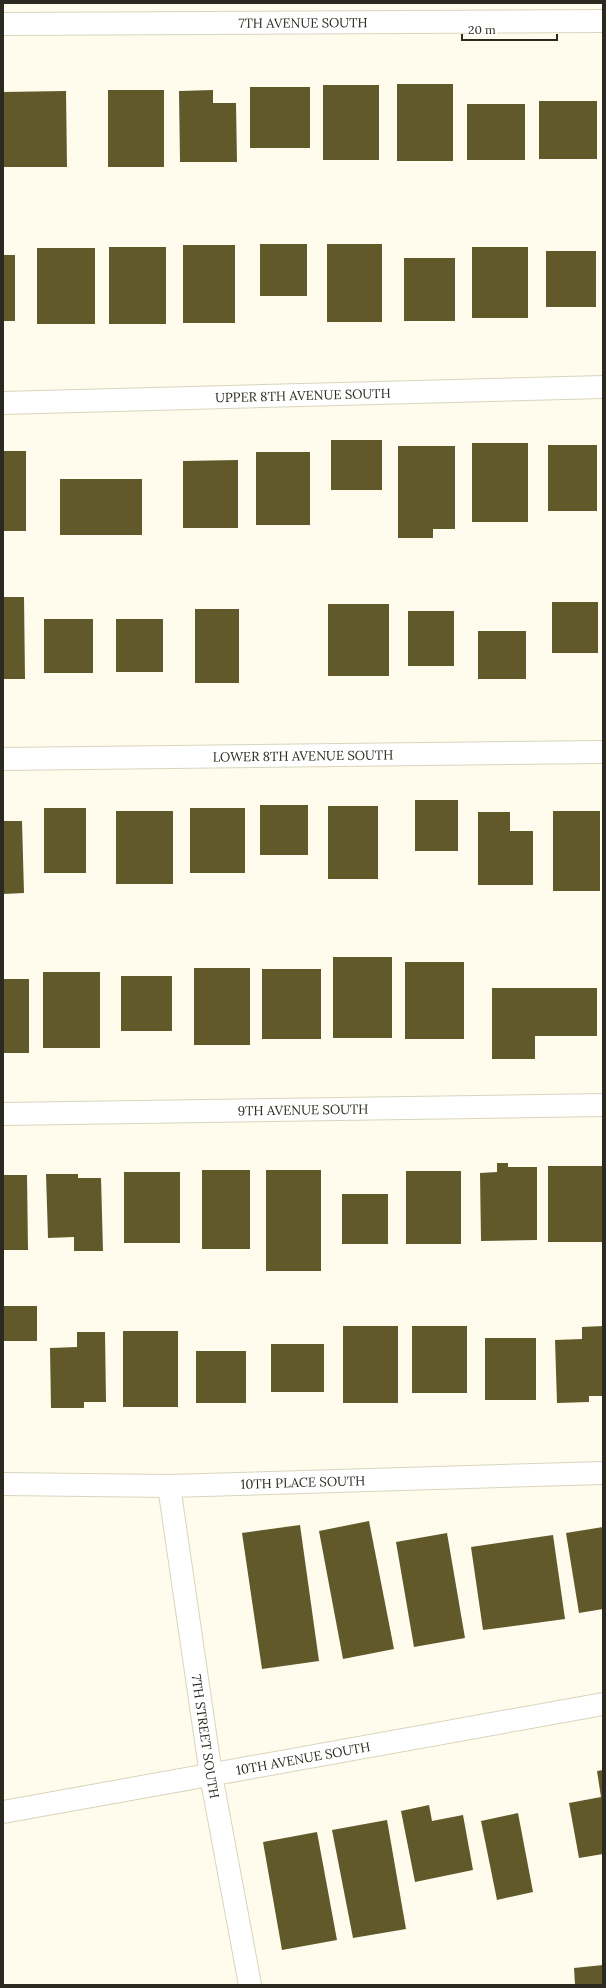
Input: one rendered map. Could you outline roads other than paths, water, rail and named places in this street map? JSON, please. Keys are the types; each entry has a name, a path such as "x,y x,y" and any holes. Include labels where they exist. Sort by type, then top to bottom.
{"street":[{"name":"7TH AVENUE SOUTH","path":"3,24 603,21"},
{"name":"UPPER 8TH AVENUE SOUTH","path":"3,403 603,386"},
{"name":"LOWER 8TH AVENUE SOUTH","path":"3,760 603,752"},
{"name":"9TH AVENUE SOUTH","path":"3,1114 603,1105"},
{"name":"10TH PLACE SOUTH","path":"3,1484 169,1486 603,1473"},
{"name":"7TH STREET SOUTH","path":"169,1486 211,1775 250,1985"},
{"name":"10TH AVENUE SOUTH","path":"3,1812 603,1704"}]}
